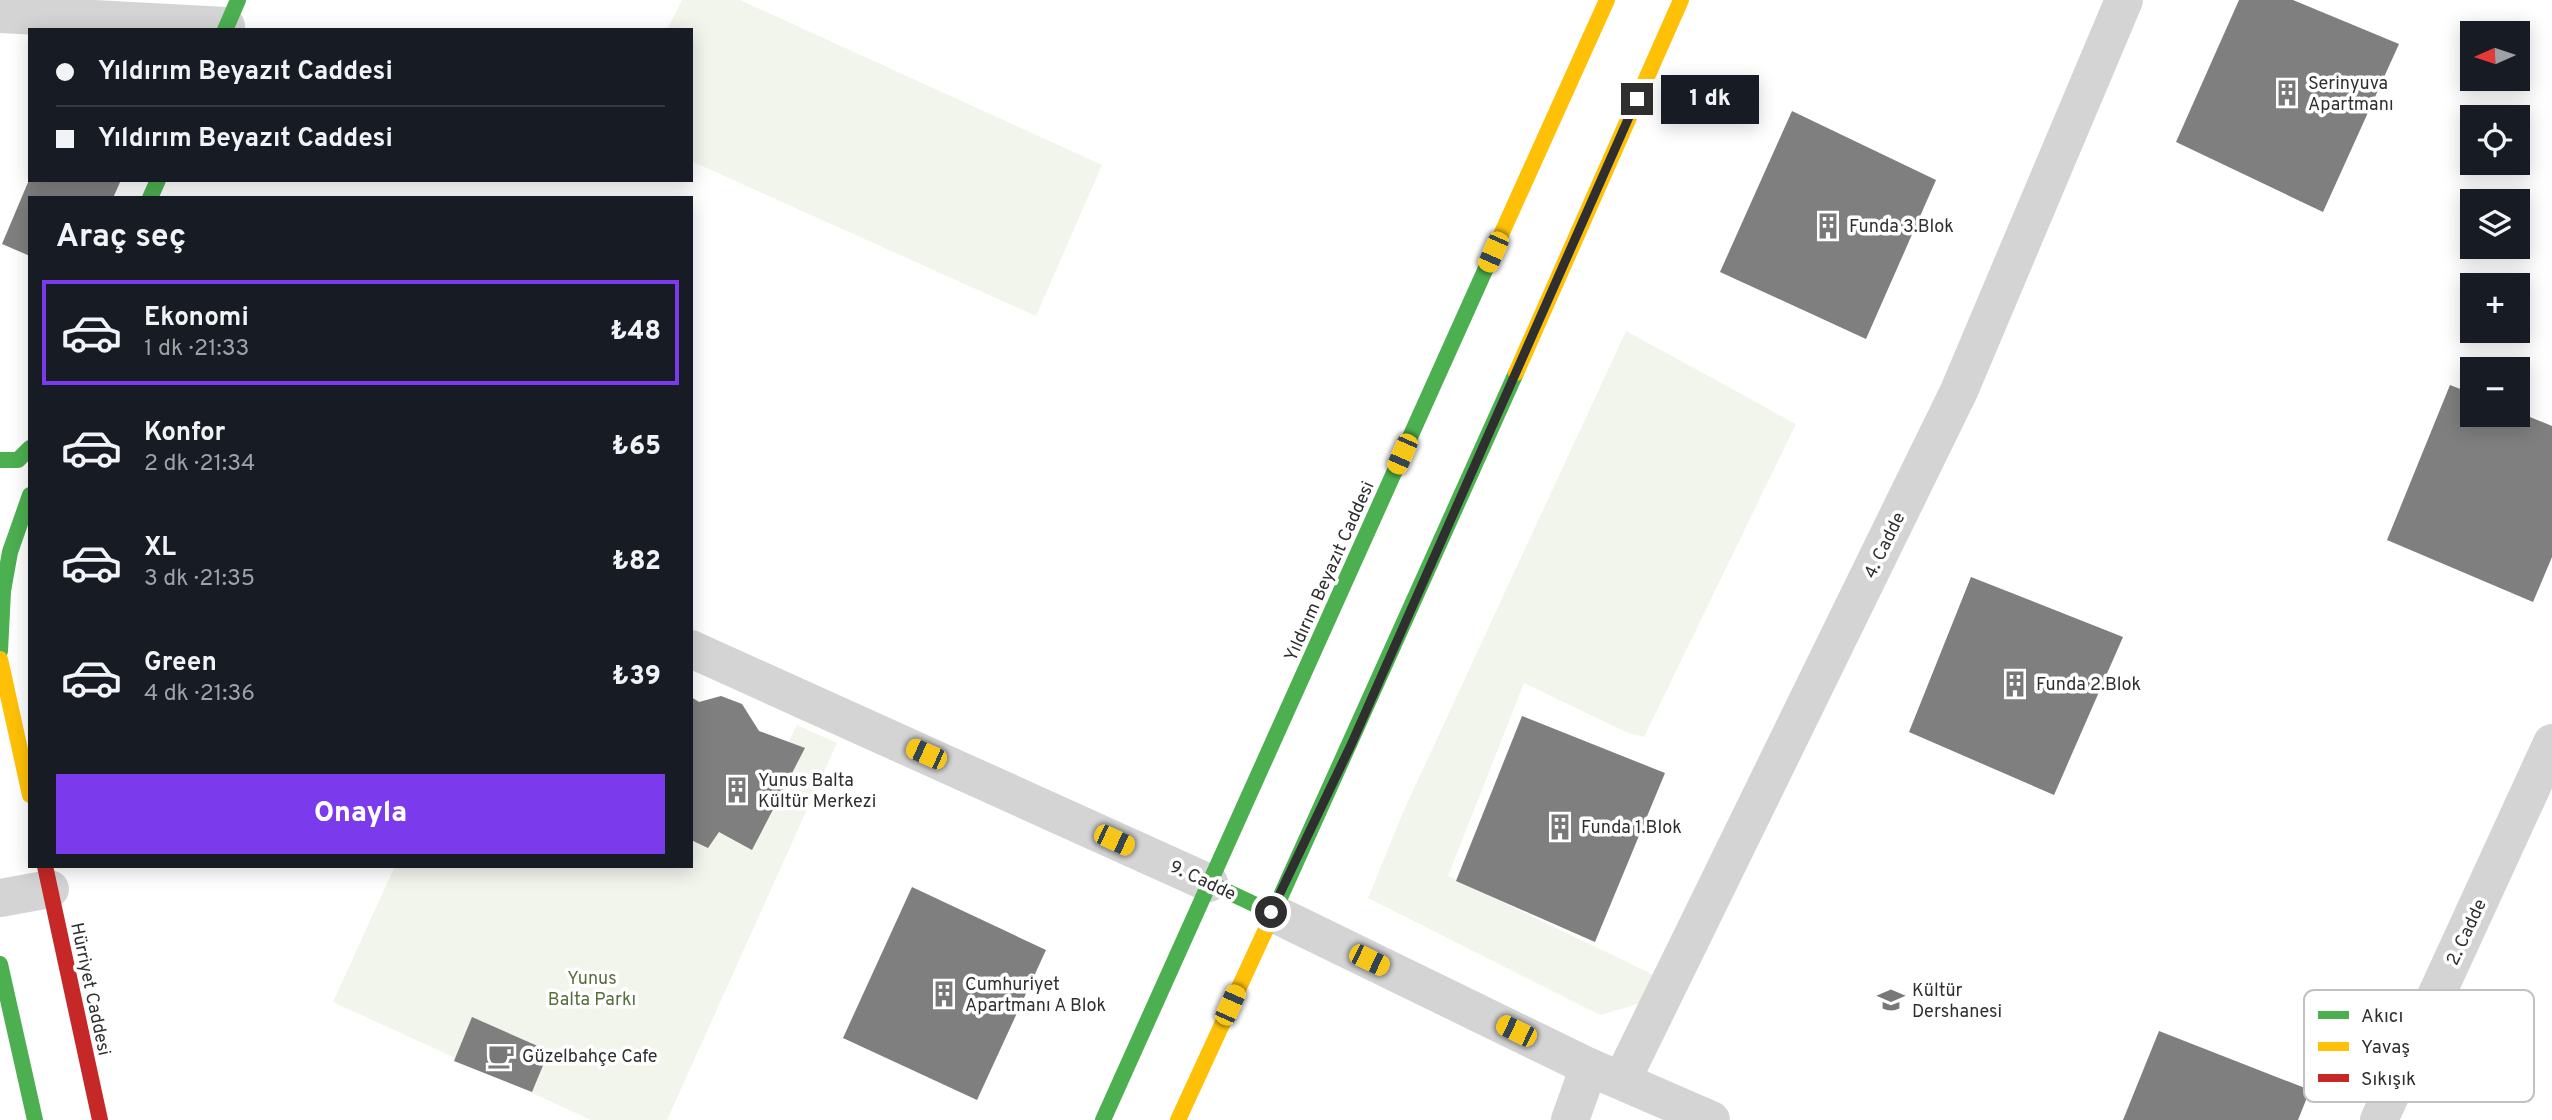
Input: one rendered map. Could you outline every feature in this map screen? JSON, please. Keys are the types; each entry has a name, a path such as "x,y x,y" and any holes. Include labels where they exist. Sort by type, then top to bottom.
{"main road":[{"name":"Yıldırım Beyazıt Caddesi","path":"1103,1120 1607,0"},
{"path":"1178,1120 1271,912 1351,745 1681,0"},
{"path":"0,460 18,460 28,450"},
{"path":"0,651 3,591 10,552 28,501"},
{"path":"0,659 28,786"},
{"name":"Hürriyet Caddesi","path":"48,878 100,1120"},
{"name":"9. Cadde","path":"1209,883 1271,912"},
{"path":"0,964 35,1120"}],"street":[{"name":"4. Cadde","path":"1570,1120 1606,1073 1959,391 2124,0"},
{"path":"0,14 230,19"},
{"name":"9. Cadde","path":"693,650 1209,883"},
{"name":"2. Cadde","path":"2439,990 2552,744"},
{"path":"0,898 48,878"},
{"name":"9. Cadde","path":"1271,912 1606,1073 1711,1120"},
{"name":"2. Cadde","path":"2379,1120 2387,1102"}],"green space":[{"path":"682,0 740,0 1102,165 1036,316 693,162 693,28 668,28"},
{"path":"1626,331 1796,424 1644,737 1628,733 1524,683 1448,876 1656,976 1644,1002 1600,1015 1368,898 1404,810"},
{"name":"Yunus Balta Parkı","path":"721,696 742,704 759,731 788,743 797,725 837,743 667,1120 591,1120 333,1002 394,868 693,868 693,698 700,702"}],"building":[{"name":"Serinyuva Apartmanı","path":"2239,0 2293,0 2399,44 2323,212 2176,142"},
{"name":"Funda 3.Blok","path":"1792,111 1936,180 1866,339 1720,272"},
{"path":"28,182 120,182 114,196 28,196 28,255 2,244"},
{"path":"2450,385 2460,389 2460,427 2530,427 2530,417 2552,426 2552,557 2533,602 2387,540"},
{"name":"Funda 2.Blok","path":"1971,577 2123,637 2054,795 1909,732"},
{"name":"Yunus Balta Kültür Merkezi","path":"721,696 742,704 759,731 805,748 752,850 719,832 708,848 693,841 693,698 699,702"},
{"name":"Funda 1.Blok","path":"1522,716 1665,773 1595,942 1456,881"},
{"name":"Cumhuriyet Apartmanı A Blok","path":"912,887 1046,950 977,1100 843,1038"},
{"name":"Güzelbahçe Cafe","path":"472,1017 549,1051 532,1092 454,1061"},
{"path":"2159,1031 2304,1088 2305,1102 2298,1120 2123,1120"}],"traffic: fast":[{"path":"226,28 238,0"},
{"path":"151,196 157,182"},
{"path":"1103,1120 1500,237"},
{"path":"1266,929 1516,373"},
{"path":"0,460 18,460 28,450"},
{"path":"0,651 3,591 10,552 28,501"},
{"path":"1209,883 1271,912"},
{"path":"0,964 35,1120"}],"traffic: slow":[{"path":"1500,237 1607,0"},
{"path":"1516,373 1681,0"},
{"path":"0,659 28,786"},
{"path":"1178,1120 1266,929"}],"traffic: jam":[{"path":"45,868 100,1120"}],"place":[{"name":"Serinyuva Apartmanı","path":"2287,93"},
{"name":"Funda 3.Blok","path":"1828,226"},
{"name":"Funda 2.Blok","path":"2015,684"},
{"name":"Yunus Balta Kültür Merkezi","path":"737,790"},
{"name":"Funda 1.Blok","path":"1560,827"},
{"name":"Cumhuriyet Apartmanı A Blok","path":"944,994"},
{"name":"Kültür Dershanesi","path":"1891,1000"},
{"name":"Güzelbahçe Cafe","path":"501,1056"}],"route":[{"path":"1271,912 1351,745 1637,99"}]}
